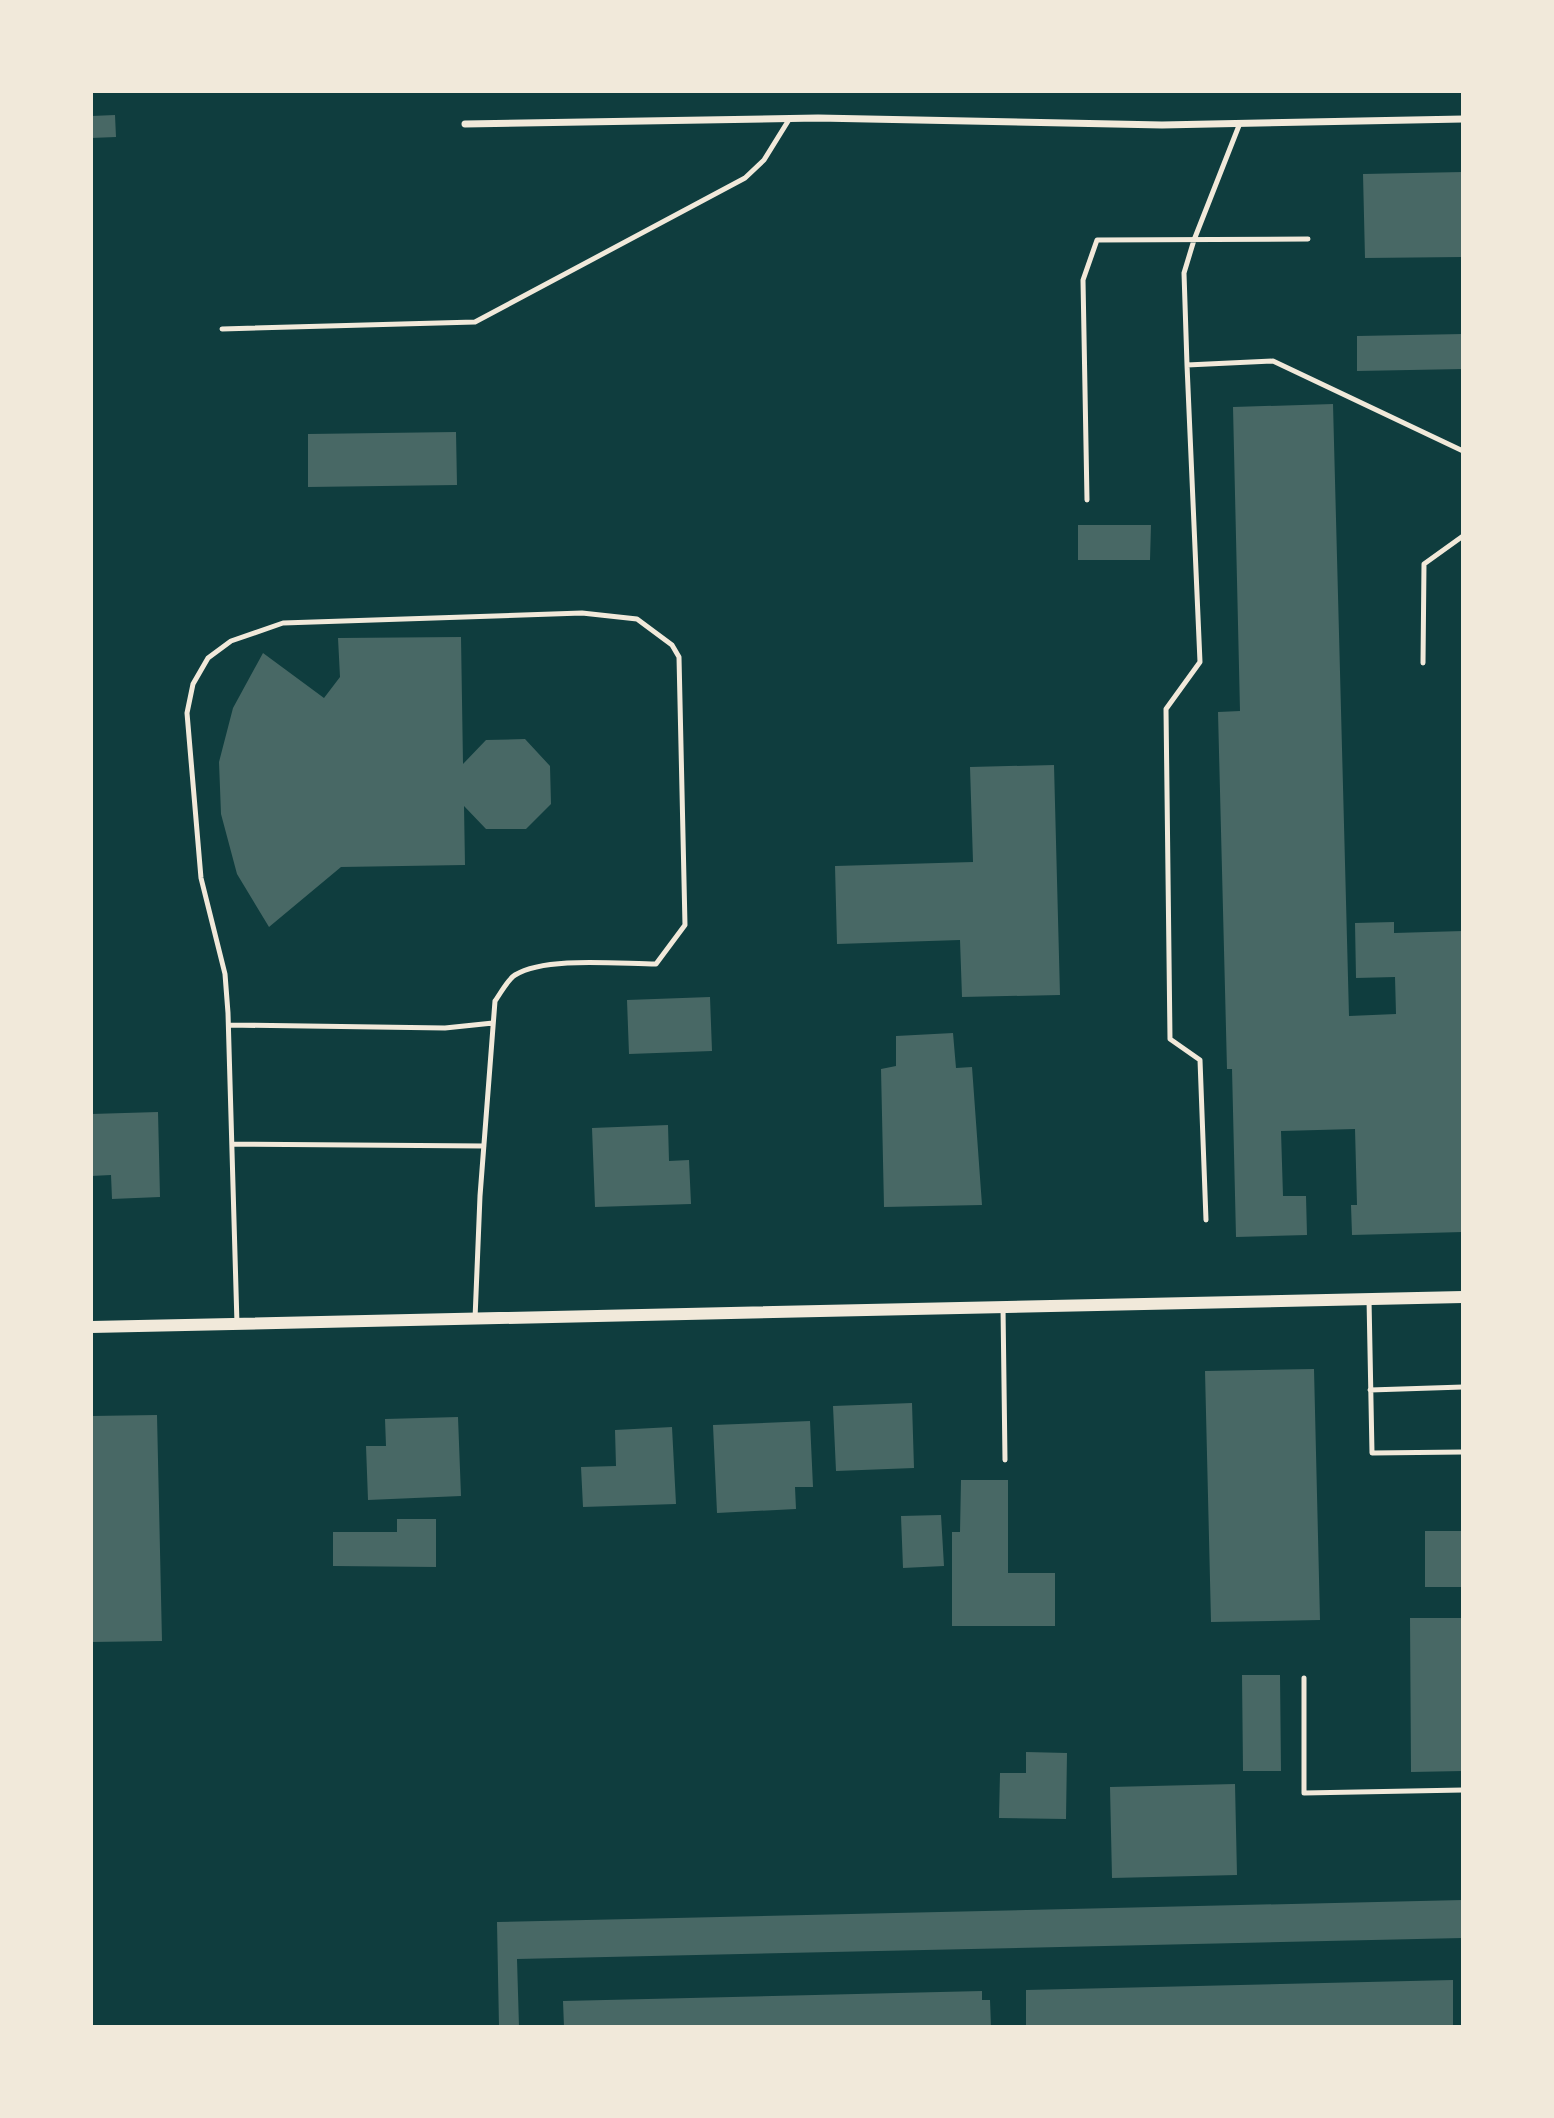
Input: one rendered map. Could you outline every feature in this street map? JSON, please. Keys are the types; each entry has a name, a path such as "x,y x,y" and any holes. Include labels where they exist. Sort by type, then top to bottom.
{"street":[{"path":"465,124 790,118 1240,123 1463,119"},
{"path":"91,1327 1463,1297"}],"lane":[{"path":"222,329 475,322 745,178 764,160 790,118"},
{"path":"1206,1220 1200,1060 1170,1039 1166,709 1200,662 1184,273 1194,240 1240,123"},
{"path":"1087,500 1083,280 1097,240 1308,239"},
{"path":"1187,365 1273,361 1463,451"},
{"path":"1423,663 1424,564 1463,537"},
{"path":"237,1324 229,1025 225,974 201,878 187,713 193,684 208,658 231,641 283,623 582,613 637,619 672,645 678,656 685,925 656,964 534,968 514,976 495,1001 475,1319"},
{"path":"229,1025 446,1028 493,1023"},
{"path":"233,1144 484,1146"},
{"path":"1369,1299 1372,1453 1463,1452"},
{"path":"1003,1307 1005,1460"},
{"path":"1370,1390 1463,1387"},
{"path":"1304,1678 1304,1793 1463,1790"}],"building":[{"path":"115,115 116,137 91,138 91,116"},
{"path":"1463,172 1463,257 1365,258 1363,174"},
{"path":"1463,334 1463,369 1357,371 1357,336"},
{"path":"1333,404 1349,1016 1396,1014 1395,977 1356,978 1355,923 1394,922 1394,933 1463,931 1463,1232 1352,1235 1351,1205 1357,1205 1355,1129 1281,1131 1283,1196 1306,1196 1307,1235 1236,1237 1232,1069 1227,1069 1218,712 1240,711 1233,407"},
{"path":"456,432 457,485 308,487 308,434"},
{"path":"1078,525 1151,525 1150,560 1078,560"},
{"path":"461,637 463,764 486,740 525,739 550,766 551,804 526,829 486,829 464,806 465,865 341,867 269,927 237,874 221,814 219,762 233,708 263,653 324,698 340,677 338,638"},
{"path":"1054,765 1060,995 962,997 960,940 837,944 835,866 973,862 970,767"},
{"path":"710,997 712,1051 629,1054 627,1000"},
{"path":"953,1033 956,1068 972,1067 982,1205 884,1207 881,1069 896,1066 896,1036"},
{"path":"158,1112 160,1197 112,1199 111,1175 91,1176 91,1114"},
{"path":"668,1125 669,1161 689,1160 691,1204 595,1207 592,1128"},
{"path":"1314,1369 1320,1620 1211,1622 1205,1371"},
{"path":"912,1403 914,1468 836,1471 833,1406"},
{"path":"157,1415 162,1641 91,1642 91,1416"},
{"path":"458,1417 461,1496 368,1500 366,1446 386,1446 385,1419"},
{"path":"810,1421 813,1487 795,1487 796,1509 717,1513 713,1425"},
{"path":"672,1427 676,1504 583,1507 581,1467 616,1466 615,1430"},
{"path":"961,1480 1008,1480 1008,1573 1055,1573 1055,1626 952,1626 952,1532 960,1532"},
{"path":"941,1515 944,1566 903,1568 901,1516"},
{"path":"397,1519 436,1519 436,1567 333,1566 333,1532 397,1532"},
{"path":"1425,1531 1463,1531 1463,1587 1425,1587"},
{"path":"1410,1618 1463,1618 1463,1771 1411,1772"},
{"path":"1242,1675 1280,1675 1281,1771 1243,1771"},
{"path":"1026,1752 1067,1753 1066,1819 999,1818 1000,1773 1026,1773"},
{"path":"1235,1784 1237,1875 1112,1878 1110,1787"},
{"path":"1463,1900 1463,1938 517,1959 519,2027 499,2027 497,1922"},
{"path":"1453,1980 1453,2026 1026,2027 1026,1990"},
{"path":"982,1991 982,2000 990,2000 991,2027 564,2027 563,2001"}]}
